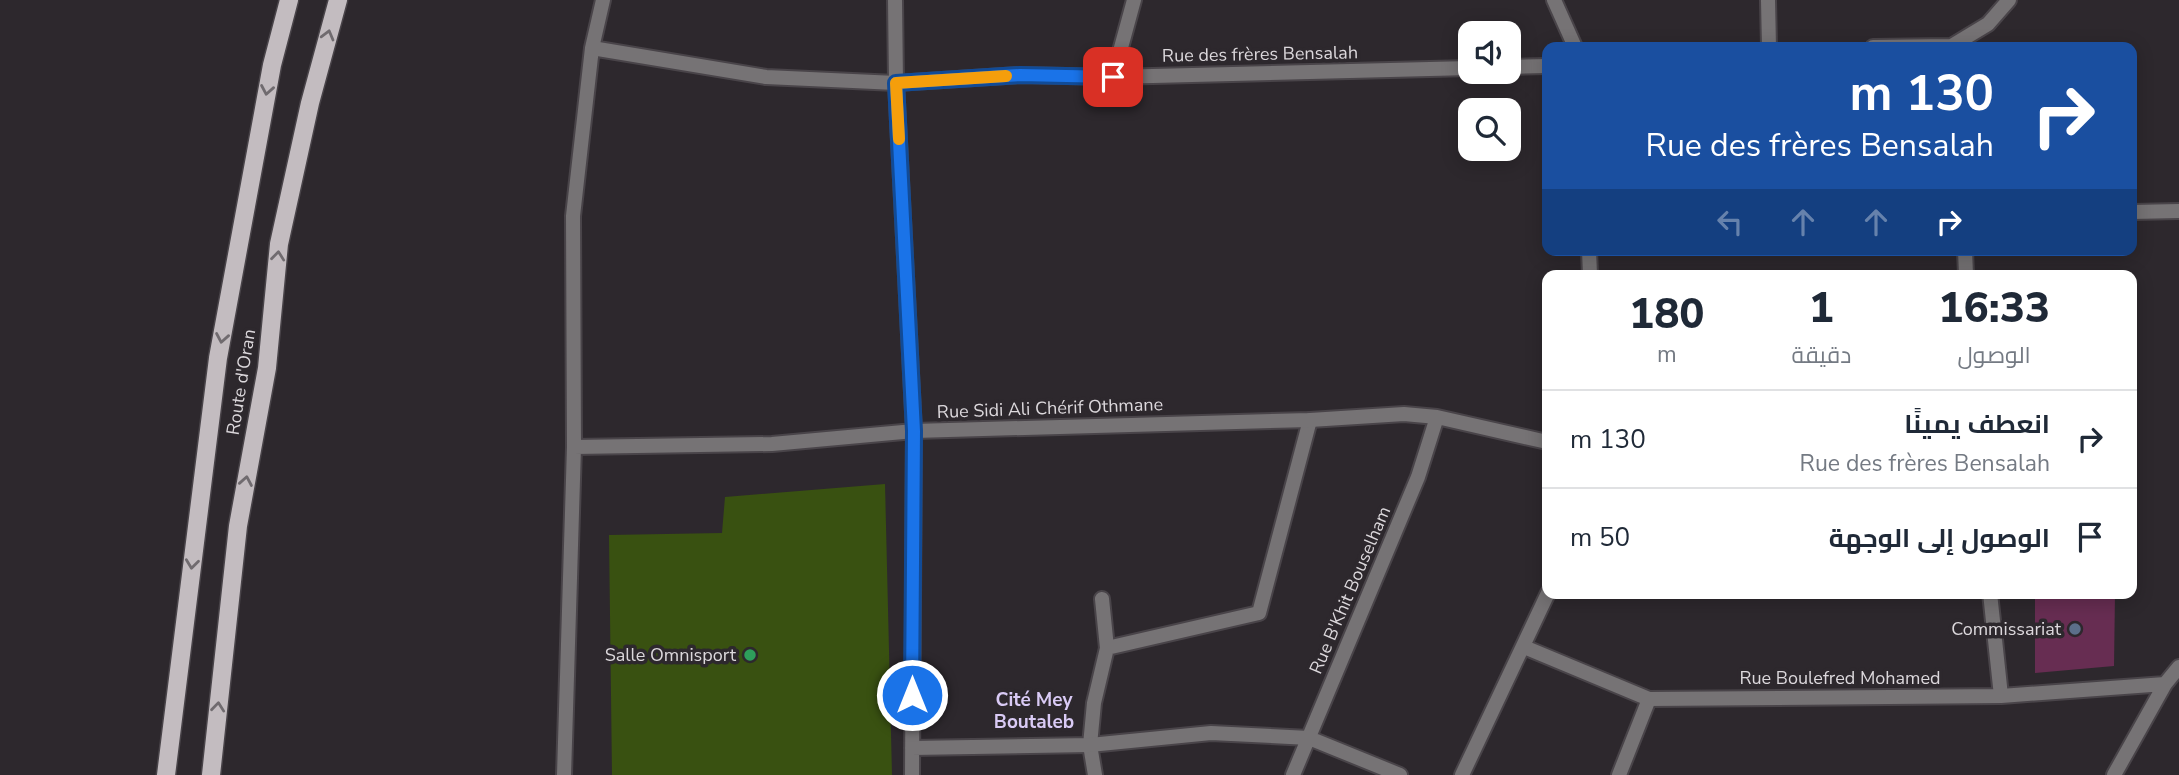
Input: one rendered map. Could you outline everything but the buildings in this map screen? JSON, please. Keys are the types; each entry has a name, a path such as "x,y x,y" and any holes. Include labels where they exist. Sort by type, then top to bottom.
{"main road":[{"name":"Route d'Oran","path":"166,775 218,358 272,65 289,0"},
{"name":"Route d'Oran","path":"211,775 238,526 267,368 279,244 310,103 338,0"}],"street":[{"path":"564,775 574,447 573,216 592,48 603,0"},
{"path":"895,0 896,83 914,431 912,775"},
{"path":"1113,77 1135,0"},
{"path":"1554,0 1573,42"},
{"path":"1768,0 1769,42"},
{"path":"1958,42 1988,24 2009,0"},
{"name":"Rue des frères Bensalah","path":"592,48 766,77 896,83 1020,75 1113,77 1458,68"},
{"path":"1521,67 1542,66"},
{"path":"2137,212 2179,211"},
{"name":"Rue Sidi Ali Chérif Othmane","path":"574,447 772,444 914,431 1310,420 1404,414 1437,418 1542,441"},
{"name":"Rue B'Khit Bouselham","path":"1293,775 1418,477 1437,418"},
{"path":"1107,648 1259,612 1310,420"},
{"path":"1095,775 1090,745 1094,703 1107,648 1102,599"},
{"path":"1462,775 1545,599"},
{"path":"1991,599 2001,696"},
{"name":"Rue Boulefred Mohamed","path":"1524,648 1649,699 2001,696 2165,684"},
{"path":"2115,775 2165,684 2179,667"},
{"path":"1619,775 1649,699"},
{"path":"912,748 1090,745 1211,733 1309,738 1400,775"}],"green space":[{"name":"Salle Omnisport","path":"885,484 892,775 612,775 609,535 722,533 725,497"}],"slow traffic":[{"path":"899,139 896,83 1006,76"}],"place":[{"name":"Commissariat","path":"2075,629"},
{"name":"Salle Omnisport","path":"750,655"}],"district":[{"name":"Cité Mey Boutaleb","path":"1034,710"}],"route":[{"path":"912,695 914,431 896,83 1020,75 1113,77"}]}
